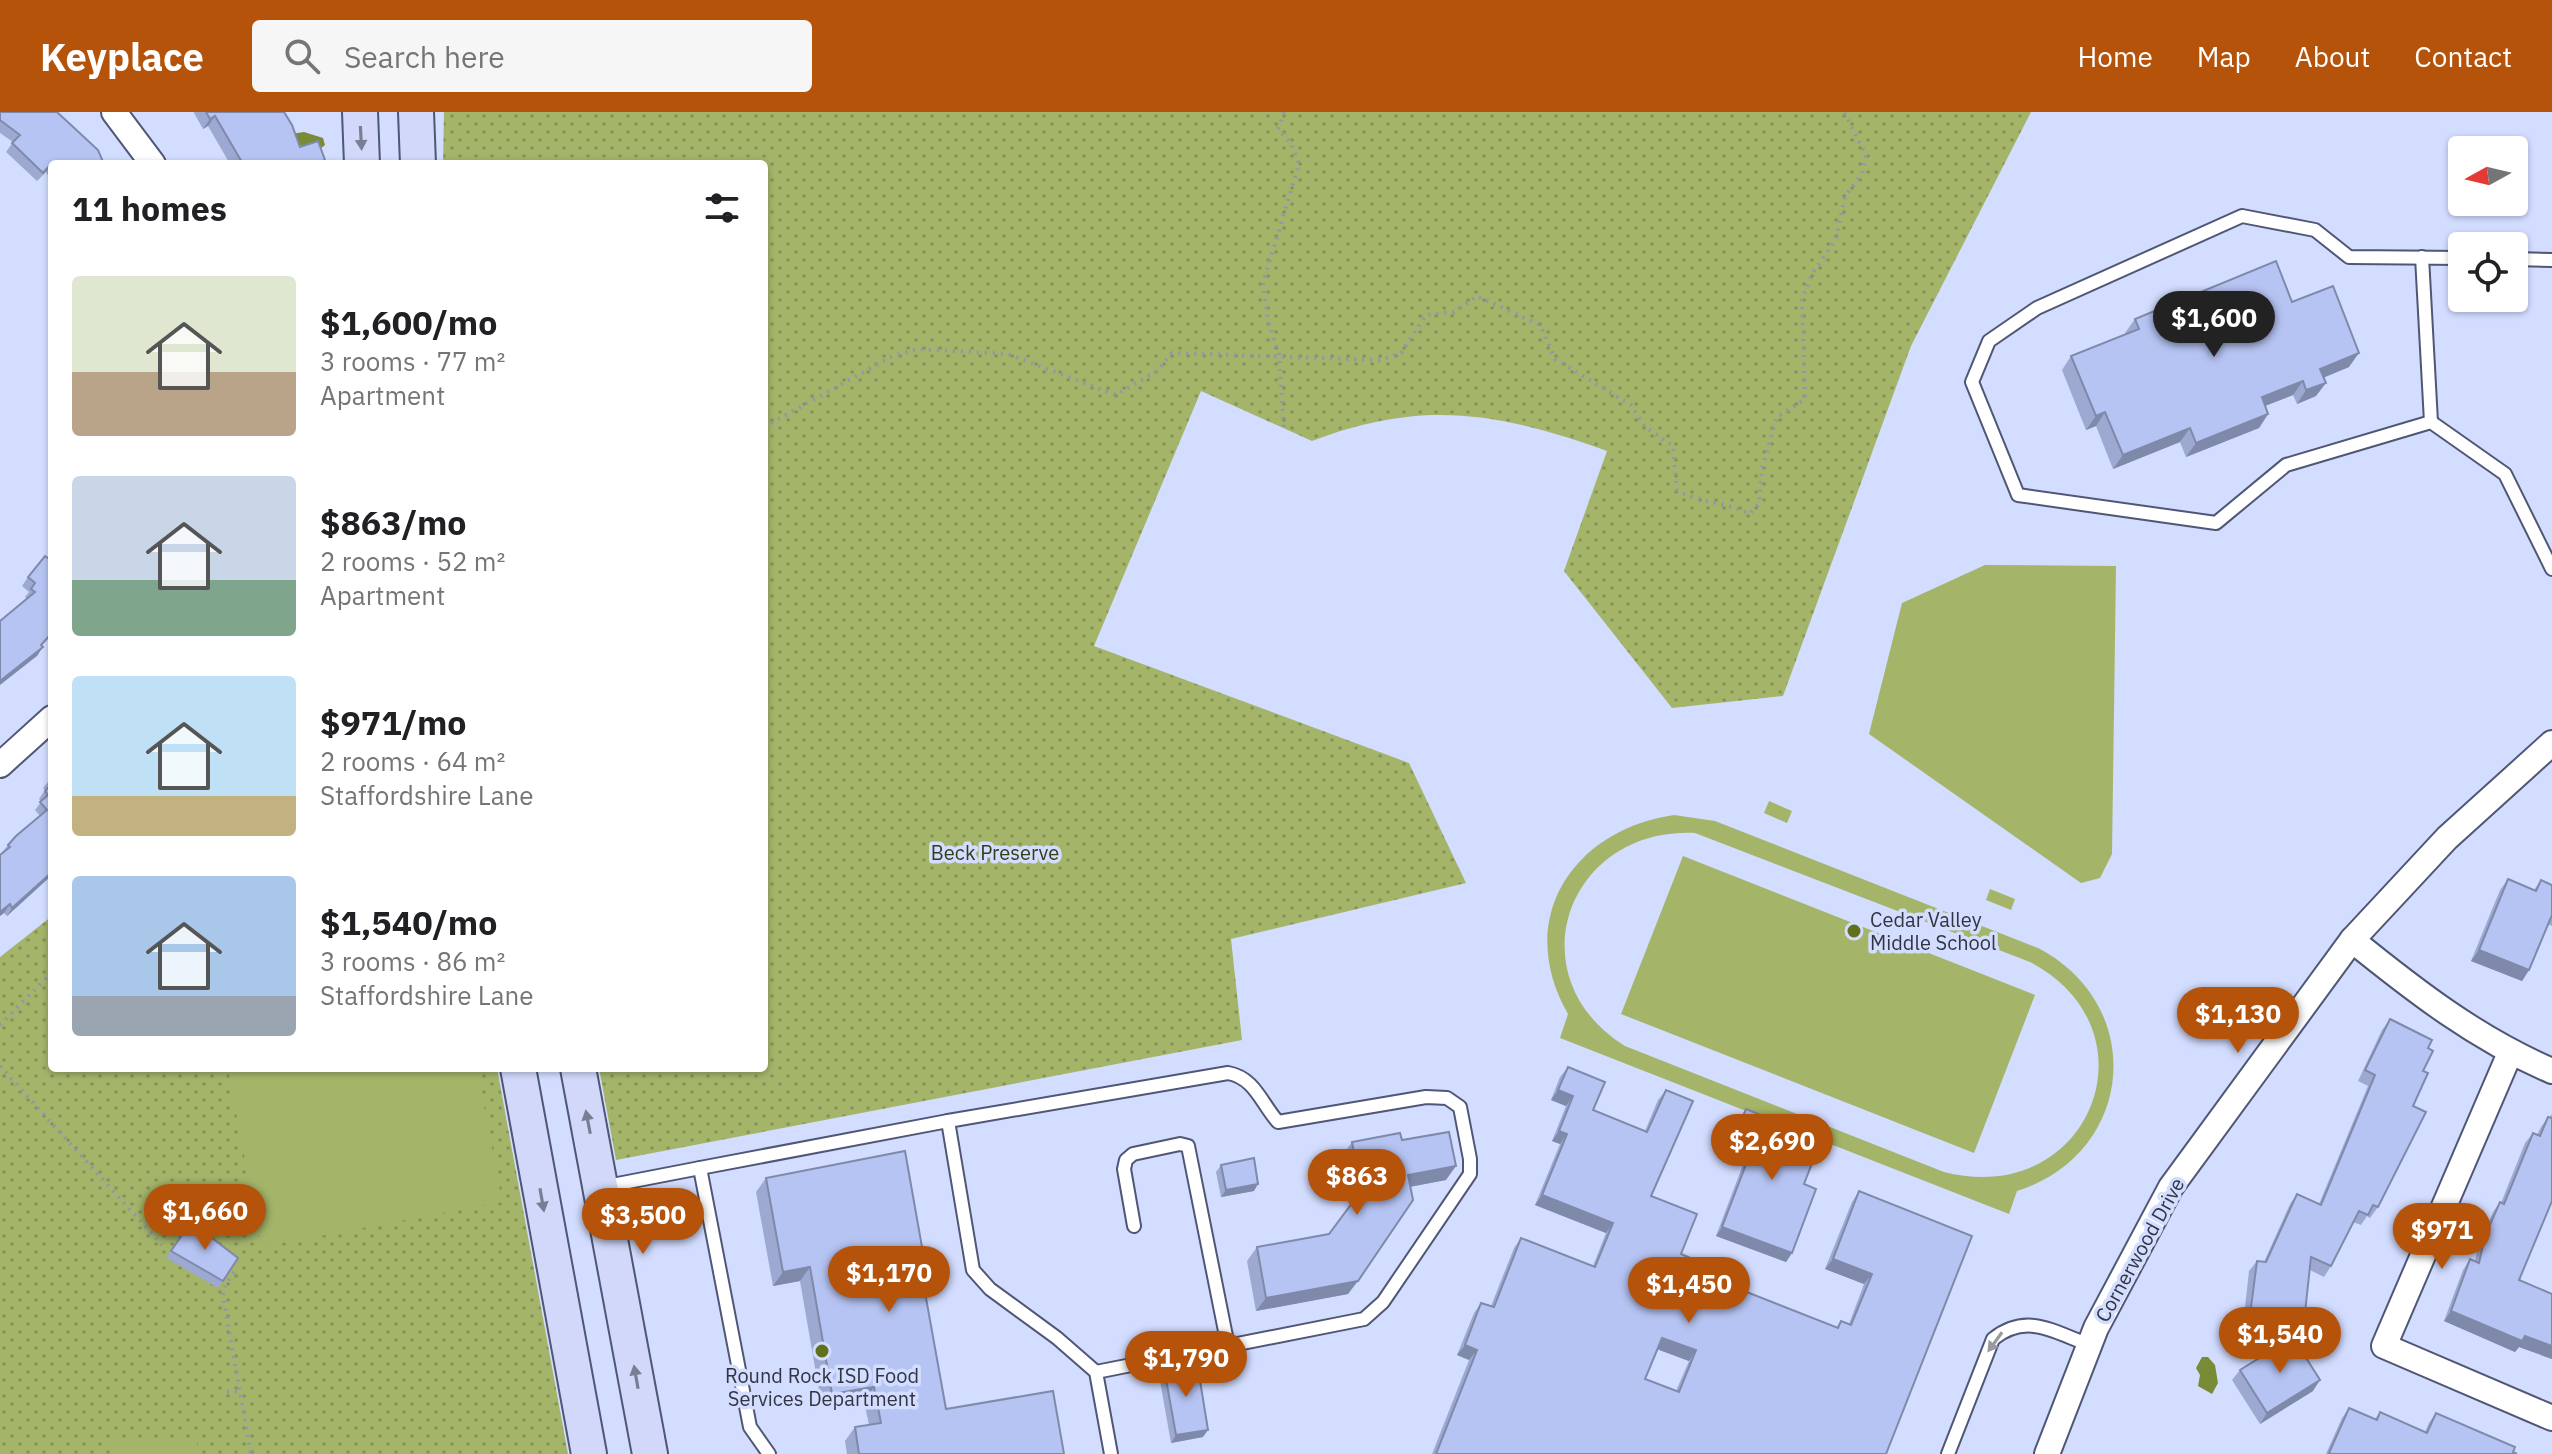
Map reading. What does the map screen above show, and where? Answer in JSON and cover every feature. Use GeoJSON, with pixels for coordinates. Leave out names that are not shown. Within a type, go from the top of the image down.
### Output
{"type":"FeatureCollection","features":[{"type":"Feature","properties":{"kind":"street"},"geometry":{"type":"LineString","coordinates":[[114,112],[150,160]]}},
{"type":"Feature","properties":{"kind":"street"},"geometry":{"type":"LineString","coordinates":[[360,112],[362,160]]}},
{"type":"Feature","properties":{"kind":"street"},"geometry":{"type":"LineString","coordinates":[[416,112],[418,160]]}},
{"type":"Feature","properties":{"kind":"street"},"geometry":{"type":"LineString","coordinates":[[0,765],[48,722]]}},
{"type":"Feature","properties":{"kind":"street","name":"Cornerwood Drive"},"geometry":{"type":"LineString","coordinates":[[2047,1454],[2090,1345],[2171,1187],[2352,940],[2447,838],[2552,743]]}},
{"type":"Feature","properties":{"kind":"street"},"geometry":{"type":"LineString","coordinates":[[2352,940],[2436,1007],[2510,1053],[2552,1071]]}},
{"type":"Feature","properties":{"kind":"street"},"geometry":{"type":"LineString","coordinates":[[2510,1053],[2384,1346],[2552,1418]]}},
{"type":"Feature","properties":{"kind":"street"},"geometry":{"type":"LineString","coordinates":[[519,1072],[589,1454]]}},
{"type":"Feature","properties":{"kind":"street"},"geometry":{"type":"LineString","coordinates":[[579,1072],[650,1454]]}},
{"type":"Feature","properties":{"kind":"lane"},"geometry":{"type":"LineString","coordinates":[[2431,422],[2286,465],[2216,523],[2018,495],[1972,382],[1989,341],[2037,308],[2242,216],[2315,230],[2349,257],[2448,258]]}},
{"type":"Feature","properties":{"kind":"lane"},"geometry":{"type":"LineString","coordinates":[[2422,257],[2431,422]]}},
{"type":"Feature","properties":{"kind":"lane"},"geometry":{"type":"LineString","coordinates":[[2528,259],[2552,260]]}},
{"type":"Feature","properties":{"kind":"lane"},"geometry":{"type":"LineString","coordinates":[[2431,422],[2505,474],[2546,537],[2552,569]]}},
{"type":"Feature","properties":{"kind":"lane"},"geometry":{"type":"LineString","coordinates":[[601,1187],[948,1121],[1228,1073],[1242,1076],[1255,1086],[1264,1107],[1278,1122],[1426,1097],[1447,1098],[1460,1107],[1470,1174],[1383,1302],[1364,1319],[1096,1372]]}},
{"type":"Feature","properties":{"kind":"lane"},"geometry":{"type":"LineString","coordinates":[[948,1121],[973,1270],[990,1289],[1057,1338],[1096,1372],[1111,1454]]}},
{"type":"Feature","properties":{"kind":"lane"},"geometry":{"type":"LineString","coordinates":[[1134,1226],[1124,1169],[1126,1160],[1133,1154],[1180,1144],[1188,1146],[1228,1346]]}},
{"type":"Feature","properties":{"kind":"lane"},"geometry":{"type":"LineString","coordinates":[[700,1168],[750,1427],[769,1454]]}},
{"type":"Feature","properties":{"kind":"lane"},"geometry":{"type":"LineString","coordinates":[[1948,1454],[1993,1339],[2008,1328],[2025,1323],[2090,1345]]}},
{"type":"Feature","properties":{"kind":"path"},"geometry":{"type":"LineString","coordinates":[[1284,112],[1278,129],[1291,143],[1299,164],[1263,283],[1268,320],[1279,355],[1284,428]]}},
{"type":"Feature","properties":{"kind":"path"},"geometry":{"type":"LineString","coordinates":[[768,425],[891,357],[918,349],[1008,354],[1116,395],[1157,371],[1172,353],[1380,360],[1401,353],[1426,315],[1454,312],[1477,296],[1540,325],[1555,359],[1631,405],[1645,427],[1673,446],[1677,490],[1697,502],[1728,503],[1749,514],[1759,504],[1762,468],[1777,417],[1805,399],[1802,299],[1812,274],[1836,239],[1845,196],[1862,174],[1866,155],[1844,112]]}},
{"type":"Feature","properties":{"kind":"path"},"geometry":{"type":"LineString","coordinates":[[0,1025],[48,976]]}},
{"type":"Feature","properties":{"kind":"path"},"geometry":{"type":"LineString","coordinates":[[0,1066],[162,1245]]}},
{"type":"Feature","properties":{"kind":"path"},"geometry":{"type":"LineString","coordinates":[[234,1272],[224,1287],[223,1296],[251,1454]]}},
{"type":"Feature","properties":{"kind":"path"},"geometry":{"type":"LineString","coordinates":[[227,1392],[240,1391]]}},
{"type":"Feature","properties":{"kind":"green space","name":"Beck Preserve"},"geometry":{"type":"Polygon","coordinates":[[[444,112],[2031,112],[1911,346],[1783,696],[1672,708],[1564,571],[1607,451],[1530,427],[1460,416],[1425,415],[1389,419],[1312,441],[1201,391],[1094,646],[1409,763],[1466,883],[1231,939],[1242,1040],[616,1160],[600,1072],[768,1072],[768,160],[443,160],[444,112]]]}},
{"type":"Feature","properties":{"kind":"green space"},"geometry":{"type":"Polygon","coordinates":[[[1985,565],[2116,566],[2112,854],[2100,878],[2081,883],[1869,734],[1902,603],[1985,565]]]}},
{"type":"Feature","properties":{"kind":"green space"},"geometry":{"type":"Polygon","coordinates":[[[1769,801],[1792,811],[1787,823],[1764,813],[1769,801]]]}},
{"type":"Feature","properties":{"kind":"green space"},"geometry":{"type":"Polygon","coordinates":[[[1674,815],[1715,821],[2038,948],[2074,973],[2098,1005],[2111,1040],[2113,1077],[2105,1113],[2086,1145],[2056,1172],[2017,1191],[2009,1214],[1560,1038],[1568,1014],[1553,979],[1547,945],[1551,914],[1562,885],[1581,860],[1607,839],[1638,824],[1674,815]],[[1695,833],[1651,838],[1614,854],[1587,880],[1570,911],[1565,947],[1571,983],[1591,1017],[1625,1046],[1944,1172],[1995,1176],[2037,1164],[2069,1140],[2090,1107],[2099,1069],[2092,1029],[2070,992],[2030,962],[1695,833]]]}},
{"type":"Feature","properties":{"kind":"green space"},"geometry":{"type":"Polygon","coordinates":[[[1683,856],[2035,995],[1974,1153],[1621,1014],[1683,856]]]}},
{"type":"Feature","properties":{"kind":"green space"},"geometry":{"type":"Polygon","coordinates":[[[1990,889],[2015,899],[2011,910],[1986,900],[1990,889]]]}},
{"type":"Feature","properties":{"kind":"green space"},"geometry":{"type":"Polygon","coordinates":[[[48,919],[48,1072],[498,1072],[568,1454],[0,1454],[0,957],[48,919]]]}},
{"type":"Feature","properties":{"kind":"green space"},"geometry":{"type":"Polygon","coordinates":[[[229,1072],[478,1072],[502,1202],[261,1247],[229,1072]]]}},
{"type":"Feature","properties":{"kind":"green space"},"geometry":{"type":"Polygon","coordinates":[[[113,1439],[197,1440],[197,1454],[113,1454],[113,1439]]]}},
{"type":"Feature","properties":{"kind":"shaded area"},"geometry":{"type":"Polygon","coordinates":[[[304,132],[323,138],[325,145],[320,149],[291,144],[291,134],[304,132]]]}},
{"type":"Feature","properties":{"kind":"shaded area"},"geometry":{"type":"Polygon","coordinates":[[[2202,1357],[2208,1357],[2215,1365],[2218,1383],[2212,1394],[2198,1386],[2200,1375],[2196,1368],[2202,1357]]]}},
{"type":"Feature","properties":{"kind":"building"},"geometry":{"type":"Polygon","coordinates":[[[0,112],[57,112],[98,150],[102,160],[48,160],[48,167],[43,173],[12,143],[20,135],[0,120],[0,112]]]}},
{"type":"Feature","properties":{"kind":"building"},"geometry":{"type":"Polygon","coordinates":[[[206,112],[284,112],[300,147],[318,141],[325,160],[241,160],[215,116],[210,119],[206,112]]]}},
{"type":"Feature","properties":{"kind":"building"},"geometry":{"type":"Polygon","coordinates":[[[2276,261],[2292,302],[2333,286],[2359,353],[2320,369],[2326,383],[2306,390],[2303,381],[2262,397],[2268,414],[2196,443],[2190,428],[2123,455],[2105,412],[2096,416],[2071,356],[2139,329],[2135,319],[2276,261]]]}},
{"type":"Feature","properties":{"kind":"building"},"geometry":{"type":"Polygon","coordinates":[[[45,556],[48,558],[48,637],[41,645],[43,647],[0,681],[0,621],[35,592],[31,589],[35,583],[28,577],[45,556]]]}},
{"type":"Feature","properties":{"kind":"building"},"geometry":{"type":"Polygon","coordinates":[[[48,795],[48,876],[12,908],[10,904],[0,912],[0,855],[10,847],[8,845],[16,836],[47,810],[40,802],[48,795]]]}},
{"type":"Feature","properties":{"kind":"building"},"geometry":{"type":"Polygon","coordinates":[[[2508,879],[2536,891],[2541,880],[2552,885],[2552,915],[2529,970],[2479,950],[2508,879]]]}},
{"type":"Feature","properties":{"kind":"building"},"geometry":{"type":"Polygon","coordinates":[[[2390,1019],[2432,1040],[2428,1048],[2433,1051],[2423,1071],[2428,1073],[2413,1106],[2426,1112],[2378,1207],[2373,1205],[2368,1215],[2359,1211],[2331,1266],[2311,1257],[2304,1322],[2250,1315],[2257,1261],[2266,1262],[2297,1194],[2321,1205],[2375,1075],[2365,1070],[2390,1019]]]}},
{"type":"Feature","properties":{"kind":"building"},"geometry":{"type":"Polygon","coordinates":[[[1568,1067],[1605,1082],[1593,1110],[1647,1132],[1666,1090],[1693,1101],[1651,1196],[1697,1214],[1681,1254],[1693,1259],[1687,1273],[1727,1288],[1729,1285],[1838,1328],[1841,1321],[1851,1325],[1872,1274],[1833,1259],[1859,1191],[1972,1236],[1886,1454],[1436,1454],[1477,1350],[1465,1345],[1481,1303],[1494,1307],[1521,1238],[1595,1267],[1613,1223],[1542,1195],[1567,1134],[1559,1131],[1573,1096],[1558,1090],[1568,1067]],[[1662,1338],[1645,1379],[1679,1392],[1696,1350],[1662,1338]]]}},
{"type":"Feature","properties":{"kind":"building"},"geometry":{"type":"Polygon","coordinates":[[[1746,1109],[1821,1140],[1804,1184],[1816,1189],[1792,1253],[1722,1227],[1750,1154],[1731,1146],[1746,1109]]]}},
{"type":"Feature","properties":{"kind":"building"},"geometry":{"type":"Polygon","coordinates":[[[2548,1117],[2552,1118],[2552,1201],[2519,1280],[2552,1294],[2552,1346],[2525,1336],[2522,1341],[2451,1311],[2470,1259],[2479,1263],[2485,1236],[2500,1202],[2504,1204],[2533,1133],[2540,1136],[2548,1117]]]}},
{"type":"Feature","properties":{"kind":"building"},"geometry":{"type":"Polygon","coordinates":[[[1449,1132],[1456,1166],[1408,1175],[1413,1200],[1358,1281],[1266,1298],[1257,1247],[1329,1234],[1361,1191],[1352,1142],[1400,1133],[1402,1140],[1449,1132]]]}},
{"type":"Feature","properties":{"kind":"building"},"geometry":{"type":"Polygon","coordinates":[[[905,1151],[922,1247],[917,1248],[946,1409],[1053,1391],[1064,1454],[859,1454],[855,1427],[881,1423],[874,1387],[832,1394],[810,1267],[783,1272],[766,1178],[905,1151]]]}},
{"type":"Feature","properties":{"kind":"building"},"geometry":{"type":"Polygon","coordinates":[[[1254,1158],[1258,1184],[1226,1190],[1221,1165],[1254,1158]]]}},
{"type":"Feature","properties":{"kind":"building"},"geometry":{"type":"Polygon","coordinates":[[[191,1222],[238,1258],[223,1281],[171,1251],[191,1222]]]}},
{"type":"Feature","properties":{"kind":"building"},"geometry":{"type":"Polygon","coordinates":[[[2293,1337],[2320,1380],[2267,1413],[2240,1370],[2293,1337]]]}},
{"type":"Feature","properties":{"kind":"building"},"geometry":{"type":"Polygon","coordinates":[[[1197,1362],[1208,1430],[1176,1435],[1164,1368],[1197,1362]]]}},
{"type":"Feature","properties":{"kind":"building"},"geometry":{"type":"Polygon","coordinates":[[[2349,1408],[2377,1420],[2380,1412],[2427,1433],[2436,1413],[2515,1447],[2513,1452],[2517,1454],[2331,1454],[2349,1408]]]}},
{"type":"Feature","properties":{"kind":"place","name":"Cedar Valley Middle School"},"geometry":{"type":"Point","coordinates":[1854,931]}},
{"type":"Feature","properties":{"kind":"place","name":"Round Rock ISD Food Services Department"},"geometry":{"type":"Point","coordinates":[822,1351]}}]}
